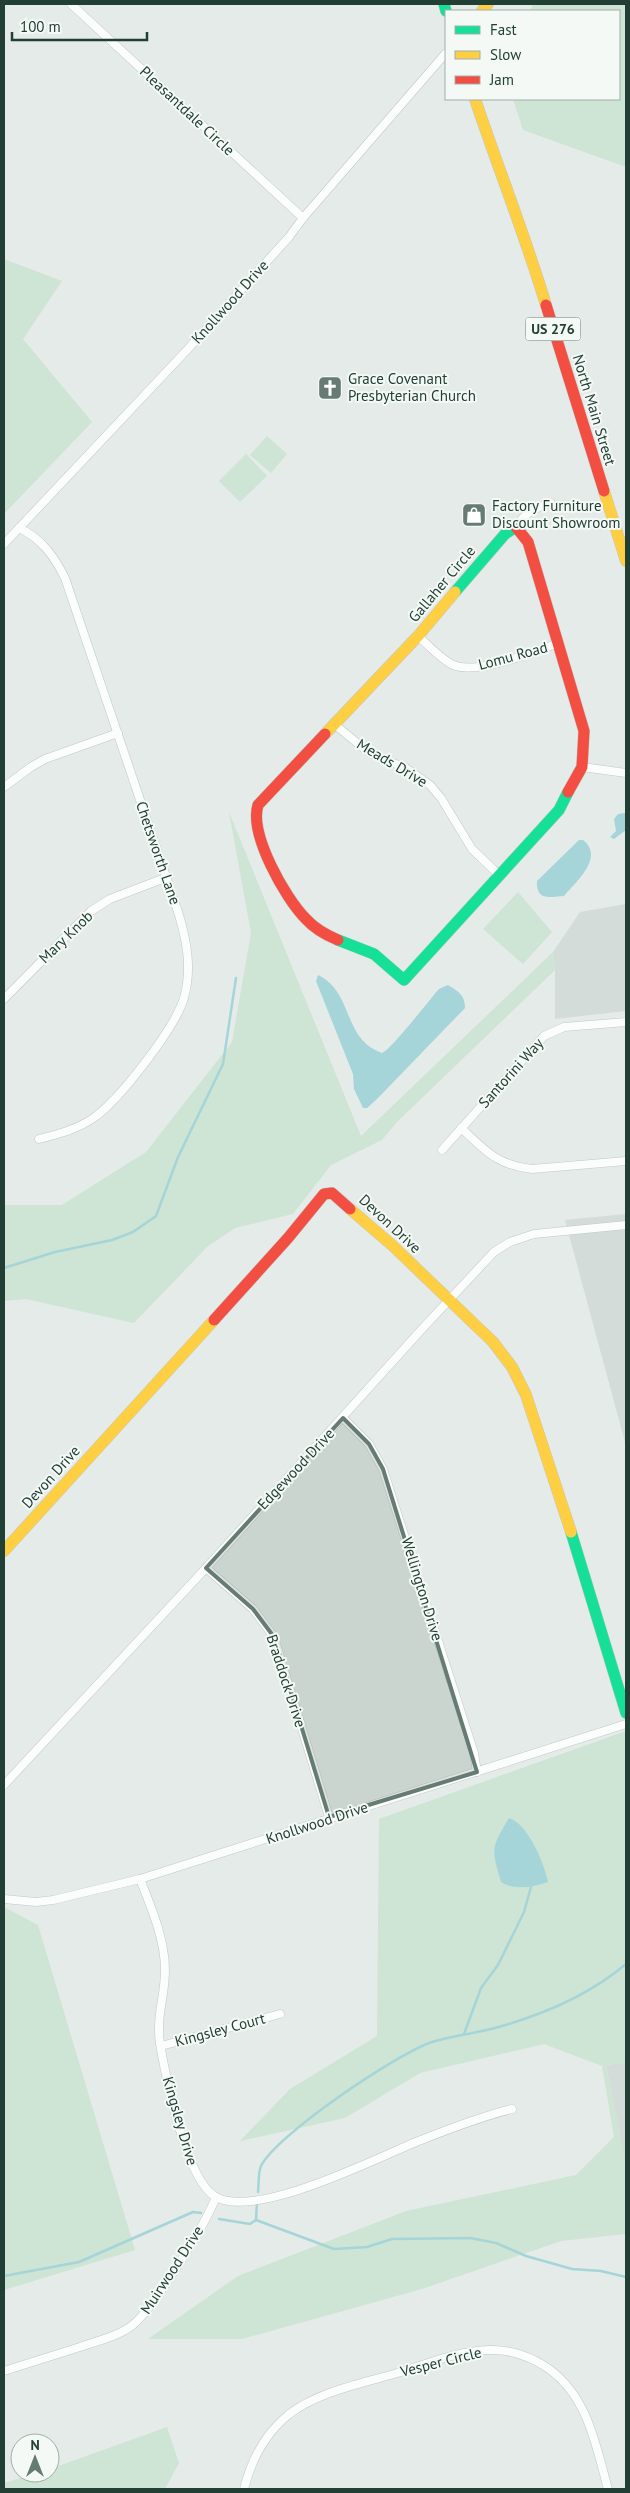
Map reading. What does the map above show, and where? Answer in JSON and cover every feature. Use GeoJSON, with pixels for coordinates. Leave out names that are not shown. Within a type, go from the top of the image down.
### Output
{"type":"FeatureCollection","features":[{"type":"Feature","properties":{"kind":"street","name":"Pleasantdale Circle"},"geometry":{"type":"LineString","coordinates":[[71,4],[303,218]]}},
{"type":"Feature","properties":{"kind":"street","name":"Knollwood Drive"},"geometry":{"type":"LineString","coordinates":[[4,544],[187,350],[289,237],[303,218],[445,53]]}},
{"type":"Feature","properties":{"kind":"street","name":"North Main Street"},"geometry":{"type":"LineString","coordinates":[[475,100],[495,160],[525,237],[626,561]]}},
{"type":"Feature","properties":{"kind":"street"},"geometry":{"type":"LineString","coordinates":[[516,527],[522,516],[532,509],[551,503]]}},
{"type":"Feature","properties":{"kind":"street","name":"Gallaher Circle"},"geometry":{"type":"LineString","coordinates":[[516,527],[528,542],[584,732],[582,767],[559,810],[404,980],[370,951],[329,936],[312,925],[285,894],[256,825],[255,815],[258,806],[418,636],[505,534],[516,527]]}},
{"type":"Feature","properties":{"kind":"street","name":"Chetsworth Lane"},"geometry":{"type":"LineString","coordinates":[[18,528],[34,535],[56,561],[65,578],[185,934],[188,949],[187,984],[178,1013],[157,1047],[99,1114],[66,1132],[39,1138]]}},
{"type":"Feature","properties":{"kind":"street","name":"Lomu Road"},"geometry":{"type":"LineString","coordinates":[[418,636],[447,661],[461,668],[482,666],[512,659],[559,643]]}},
{"type":"Feature","properties":{"kind":"street","name":"Meads Drive"},"geometry":{"type":"LineString","coordinates":[[334,724],[367,751],[385,761],[402,766],[430,785],[441,798],[472,849],[499,875]]}},
{"type":"Feature","properties":{"kind":"street"},"geometry":{"type":"LineString","coordinates":[[4,787],[45,759],[118,733]]}},
{"type":"Feature","properties":{"kind":"street"},"geometry":{"type":"LineString","coordinates":[[582,767],[626,772]]}},
{"type":"Feature","properties":{"kind":"street","name":"Mary Knob"},"geometry":{"type":"LineString","coordinates":[[4,999],[91,911],[110,899],[165,878]]}},
{"type":"Feature","properties":{"kind":"street","name":"Santorini Way"},"geometry":{"type":"LineString","coordinates":[[442,1150],[544,1036],[564,1027],[626,1022]]}},
{"type":"Feature","properties":{"kind":"street"},"geometry":{"type":"LineString","coordinates":[[461,1128],[489,1154],[504,1164],[517,1168],[532,1170],[626,1161]]}},
{"type":"Feature","properties":{"kind":"street","name":"Devon Drive"},"geometry":{"type":"LineString","coordinates":[[4,1551],[288,1238],[324,1194],[332,1193],[342,1200],[493,1342],[520,1381],[565,1512],[626,1713]]}},
{"type":"Feature","properties":{"kind":"street","name":"Edgewood Drive"},"geometry":{"type":"LineString","coordinates":[[4,1785],[206,1568],[494,1252],[510,1242],[545,1232],[626,1226]]}},
{"type":"Feature","properties":{"kind":"street","name":"Wellington Drive"},"geometry":{"type":"LineString","coordinates":[[343,1418],[369,1444],[383,1469],[474,1753],[478,1772]]}},
{"type":"Feature","properties":{"kind":"street","name":"Braddock Drive"},"geometry":{"type":"LineString","coordinates":[[206,1568],[253,1609],[274,1637],[329,1817]]}},
{"type":"Feature","properties":{"kind":"street","name":"Knollwood Drive"},"geometry":{"type":"LineString","coordinates":[[4,1899],[36,1902],[54,1900],[140,1879],[329,1817],[478,1772],[626,1724]]}},
{"type":"Feature","properties":{"kind":"street","name":"Kingsley Drive"},"geometry":{"type":"LineString","coordinates":[[140,1879],[155,1921],[164,1958],[164,1980],[158,2023],[161,2046],[191,2164],[201,2183],[216,2197]]}},
{"type":"Feature","properties":{"kind":"street","name":"Kingsley Court"},"geometry":{"type":"LineString","coordinates":[[161,2046],[280,2014]]}},
{"type":"Feature","properties":{"kind":"street"},"geometry":{"type":"LineString","coordinates":[[216,2197],[244,2202],[299,2189],[344,2174],[442,2132],[512,2109]]}},
{"type":"Feature","properties":{"kind":"street","name":"Muirwood Drive"},"geometry":{"type":"LineString","coordinates":[[4,2371],[116,2334],[135,2323],[157,2297],[212,2210],[216,2197]]}},
{"type":"Feature","properties":{"kind":"street","name":"Vesper Circle"},"geometry":{"type":"LineString","coordinates":[[244,2489],[251,2468],[264,2442],[282,2421],[302,2406],[337,2391],[448,2358],[490,2350],[513,2352],[540,2363],[560,2377],[573,2392],[586,2416],[608,2489]]}},
{"type":"Feature","properties":{"kind":"highlighted area"},"geometry":{"type":"Polygon","coordinates":[[[343,1418],[369,1444],[383,1469],[477,1772],[329,1817],[274,1637],[253,1609],[206,1568],[343,1418]]]}},
{"type":"Feature","properties":{"kind":"shaded area"},"geometry":{"type":"Polygon","coordinates":[[[626,904],[626,1011],[555,1019],[553,952],[580,912],[626,904]]]}},
{"type":"Feature","properties":{"kind":"shaded area"},"geometry":{"type":"Polygon","coordinates":[[[626,1214],[626,1446],[565,1220],[626,1214]]]}},
{"type":"Feature","properties":{"kind":"shaded area"},"geometry":{"type":"Polygon","coordinates":[[[626,2062],[626,2168],[606,2065],[626,2062]]]}},
{"type":"Feature","properties":{"kind":"green space"},"geometry":{"type":"Polygon","coordinates":[[[534,4],[626,4],[626,167],[523,130],[513,100],[620,100],[620,10],[530,10],[534,4]]]}},
{"type":"Feature","properties":{"kind":"green space"},"geometry":{"type":"Polygon","coordinates":[[[4,259],[62,281],[23,339],[92,422],[4,514],[4,259]]]}},
{"type":"Feature","properties":{"kind":"green space"},"geometry":{"type":"Polygon","coordinates":[[[267,436],[287,454],[271,473],[250,455],[267,436]]]}},
{"type":"Feature","properties":{"kind":"green space"},"geometry":{"type":"Polygon","coordinates":[[[246,454],[267,476],[240,502],[219,481],[246,454]]]}},
{"type":"Feature","properties":{"kind":"green space"},"geometry":{"type":"Polygon","coordinates":[[[229,812],[361,1136],[553,952],[555,970],[397,1122],[382,1140],[331,1165],[293,1214],[235,1228],[207,1247],[134,1323],[26,1299],[4,1301],[4,1205],[62,1205],[146,1152],[232,1042],[251,933],[229,812]]]}},
{"type":"Feature","properties":{"kind":"green space"},"geometry":{"type":"Polygon","coordinates":[[[518,892],[552,932],[523,964],[483,929],[518,892]]]}},
{"type":"Feature","properties":{"kind":"green space"},"geometry":{"type":"Polygon","coordinates":[[[626,1731],[626,2062],[606,2065],[626,2168],[626,2234],[561,2241],[422,2289],[242,2339],[148,2339],[238,2276],[406,2211],[576,2175],[614,2137],[602,2066],[544,2044],[420,2073],[345,2118],[240,2141],[290,2089],[377,2036],[379,1819],[626,1731]]]}},
{"type":"Feature","properties":{"kind":"green space"},"geometry":{"type":"Polygon","coordinates":[[[4,1907],[38,1925],[135,2250],[4,2290],[4,1907]]]}},
{"type":"Feature","properties":{"kind":"green space"},"geometry":{"type":"Polygon","coordinates":[[[167,2427],[179,2463],[165,2489],[4,2489],[4,2483],[10,2481],[10,2483],[60,2483],[60,2465],[167,2427]]]}},
{"type":"Feature","properties":{"kind":"water"},"geometry":{"type":"Polygon","coordinates":[[[625,813],[626,830],[614,839],[610,837],[616,831],[614,819],[618,814],[625,813]]]}},
{"type":"Feature","properties":{"kind":"water"},"geometry":{"type":"Polygon","coordinates":[[[579,840],[583,840],[589,847],[591,854],[590,861],[581,877],[564,896],[549,897],[541,895],[537,887],[537,881],[579,840]]]}},
{"type":"Feature","properties":{"kind":"water"},"geometry":{"type":"Polygon","coordinates":[[[318,975],[338,992],[360,1037],[369,1046],[382,1053],[401,1035],[439,989],[448,985],[455,989],[462,997],[465,1008],[377,1099],[367,1108],[363,1108],[354,1089],[353,1074],[316,981],[318,975]]]}},
{"type":"Feature","properties":{"kind":"water"},"geometry":{"type":"Polygon","coordinates":[[[509,1818],[523,1828],[529,1836],[539,1855],[548,1882],[530,1887],[518,1887],[501,1882],[494,1849],[509,1818]]]}},
{"type":"Feature","properties":{"kind":"waterway"},"geometry":{"type":"LineString","coordinates":[[4,1268],[55,1252],[112,1240],[133,1232],[156,1216],[178,1157],[223,1064],[236,978]]}},
{"type":"Feature","properties":{"kind":"waterway"},"geometry":{"type":"LineString","coordinates":[[464,2034],[481,1988],[498,1965],[524,1912],[531,1887]]}},
{"type":"Feature","properties":{"kind":"waterway"},"geometry":{"type":"LineString","coordinates":[[258,2192],[260,2169],[271,2152],[313,2116],[367,2078],[416,2049],[432,2042],[491,2029],[527,2018],[562,2004],[579,1996],[626,1964]]}},
{"type":"Feature","properties":{"kind":"waterway"},"geometry":{"type":"LineString","coordinates":[[256,2220],[257,2201]]}},
{"type":"Feature","properties":{"kind":"waterway"},"geometry":{"type":"LineString","coordinates":[[4,2276],[79,2262],[193,2212],[201,2213]]}},
{"type":"Feature","properties":{"kind":"waterway"},"geometry":{"type":"LineString","coordinates":[[219,2219],[250,2224],[256,2220]]}},
{"type":"Feature","properties":{"kind":"waterway"},"geometry":{"type":"LineString","coordinates":[[256,2220],[334,2249],[367,2247],[392,2239],[470,2238],[496,2243],[526,2256],[572,2269],[601,2271],[626,2277]]}},
{"type":"Feature","properties":{"kind":"traffic: fast"},"geometry":{"type":"LineString","coordinates":[[444,4],[446,10]]}},
{"type":"Feature","properties":{"kind":"traffic: fast"},"geometry":{"type":"LineString","coordinates":[[455,592],[505,534],[516,527]]}},
{"type":"Feature","properties":{"kind":"traffic: fast"},"geometry":{"type":"LineString","coordinates":[[338,940],[374,954],[404,980],[559,810],[568,792]]}},
{"type":"Feature","properties":{"kind":"traffic: fast"},"geometry":{"type":"LineString","coordinates":[[571,1532],[626,1713]]}},
{"type":"Feature","properties":{"kind":"traffic: slow"},"geometry":{"type":"LineString","coordinates":[[483,10],[488,4]]}},
{"type":"Feature","properties":{"kind":"traffic: slow"},"geometry":{"type":"LineString","coordinates":[[475,100],[546,305]]}},
{"type":"Feature","properties":{"kind":"traffic: slow"},"geometry":{"type":"LineString","coordinates":[[604,491],[626,561]]}},
{"type":"Feature","properties":{"kind":"traffic: slow"},"geometry":{"type":"LineString","coordinates":[[325,734],[418,636],[455,592]]}},
{"type":"Feature","properties":{"kind":"traffic: slow"},"geometry":{"type":"LineString","coordinates":[[350,1209],[393,1246],[493,1342],[512,1367],[526,1395],[571,1532]]}},
{"type":"Feature","properties":{"kind":"traffic: slow"},"geometry":{"type":"LineString","coordinates":[[4,1551],[214,1320]]}},
{"type":"Feature","properties":{"kind":"traffic: jam"},"geometry":{"type":"LineString","coordinates":[[546,305],[604,491]]}},
{"type":"Feature","properties":{"kind":"traffic: jam"},"geometry":{"type":"LineString","coordinates":[[516,527],[528,542],[584,731],[582,767],[568,792]]}},
{"type":"Feature","properties":{"kind":"traffic: jam"},"geometry":{"type":"LineString","coordinates":[[325,734],[258,805],[257,817],[264,848],[288,896],[306,919],[325,934],[338,940]]}},
{"type":"Feature","properties":{"kind":"traffic: jam"},"geometry":{"type":"LineString","coordinates":[[214,1320],[288,1238],[324,1194],[332,1193],[350,1209]]}},
{"type":"Feature","properties":{"kind":"place","name":"Grace Covenant Presbyterian Church"},"geometry":{"type":"Point","coordinates":[330,388]}},
{"type":"Feature","properties":{"kind":"place","name":"Factory Furniture Discount Showroom"},"geometry":{"type":"Point","coordinates":[474,515]}}]}
